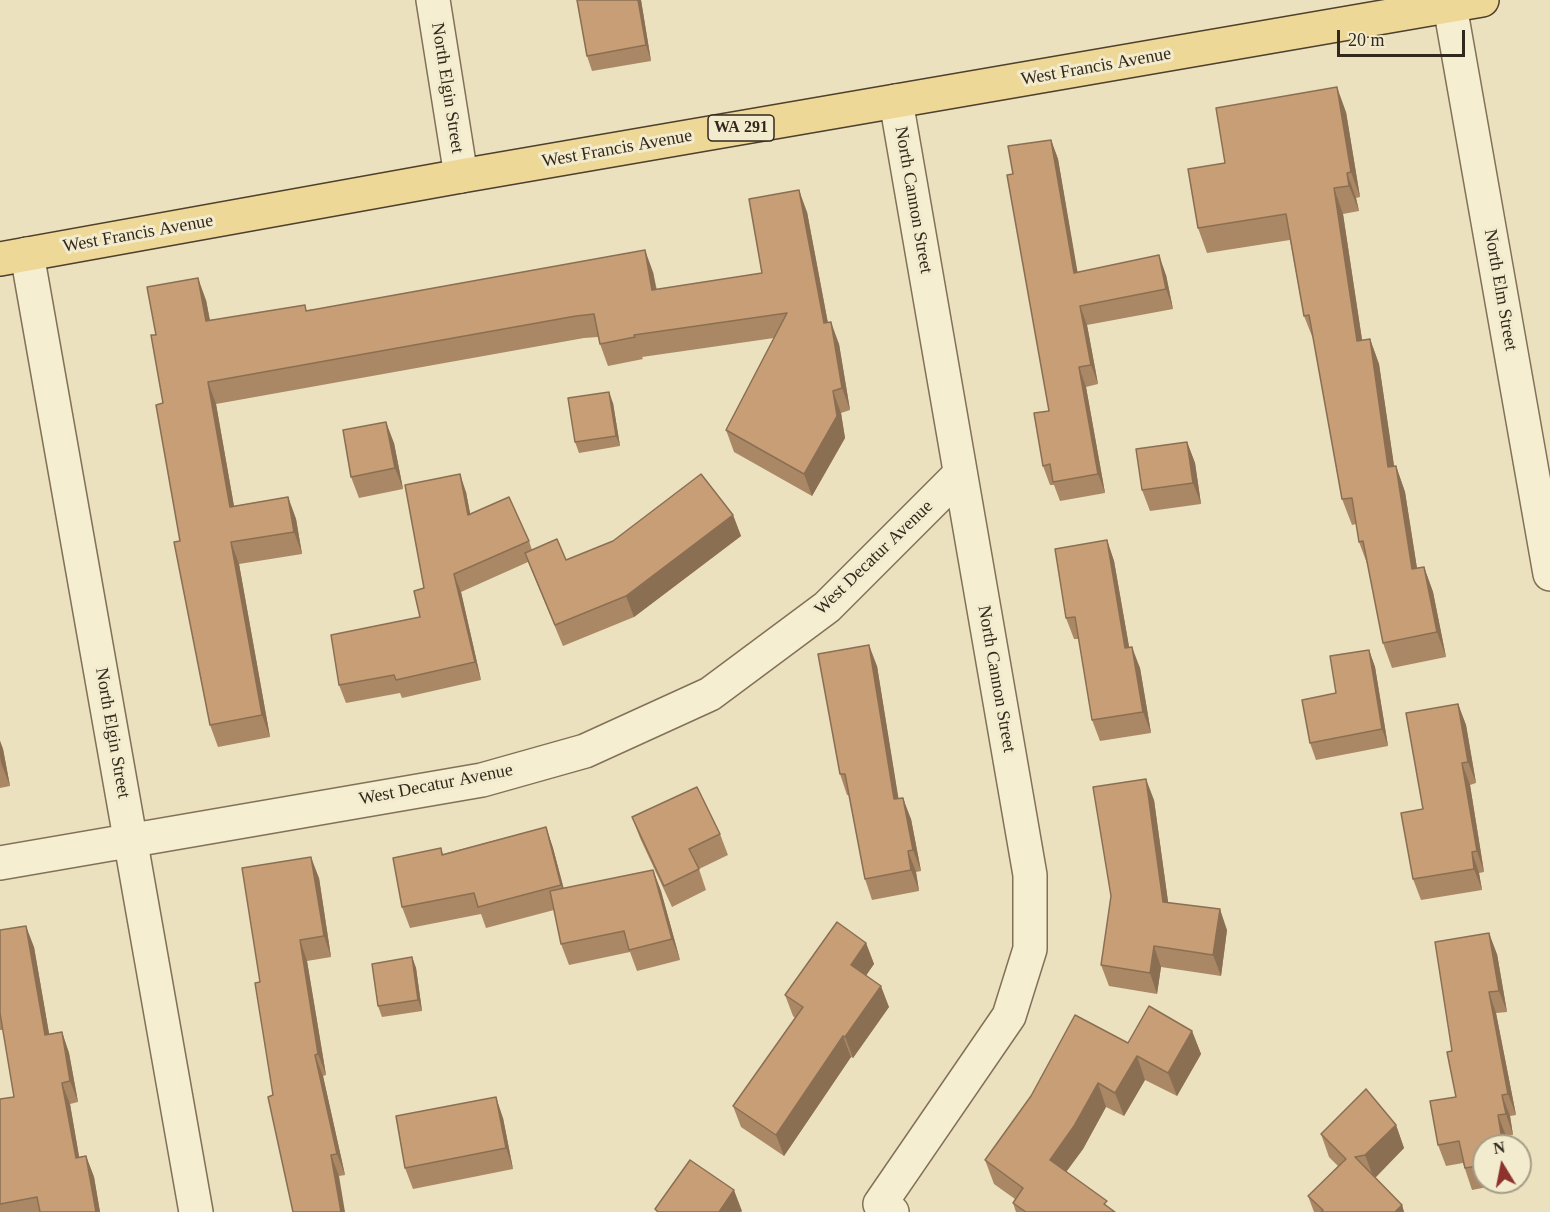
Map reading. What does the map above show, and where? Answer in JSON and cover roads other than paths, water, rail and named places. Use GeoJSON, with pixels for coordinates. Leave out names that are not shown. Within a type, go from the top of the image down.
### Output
{"type":"FeatureCollection","features":[{"type":"Feature","properties":{"kind":"main road","name":"West Francis Avenue"},"geometry":{"type":"LineString","coordinates":[[13,256],[461,176],[1482,0]]}},
{"type":"Feature","properties":{"kind":"street","name":"North Elgin Street"},"geometry":{"type":"LineString","coordinates":[[433,0],[461,176]]}},
{"type":"Feature","properties":{"kind":"street","name":"North Elm Street"},"geometry":{"type":"LineString","coordinates":[[1450,6],[1550,574]]}},
{"type":"Feature","properties":{"kind":"street","name":"North Cannon Street"},"geometry":{"type":"LineString","coordinates":[[882,1209],[1009,1016],[1030,949],[1030,875],[896,101]]}},
{"type":"Feature","properties":{"kind":"street","name":"North Elgin Street"},"geometry":{"type":"LineString","coordinates":[[13,256],[131,839],[196,1212]]}},
{"type":"Feature","properties":{"kind":"street","name":"West Decatur Avenue"},"geometry":{"type":"LineString","coordinates":[[0,863],[482,780],[585,751],[719,688],[828,607],[959,475]]}}]}
